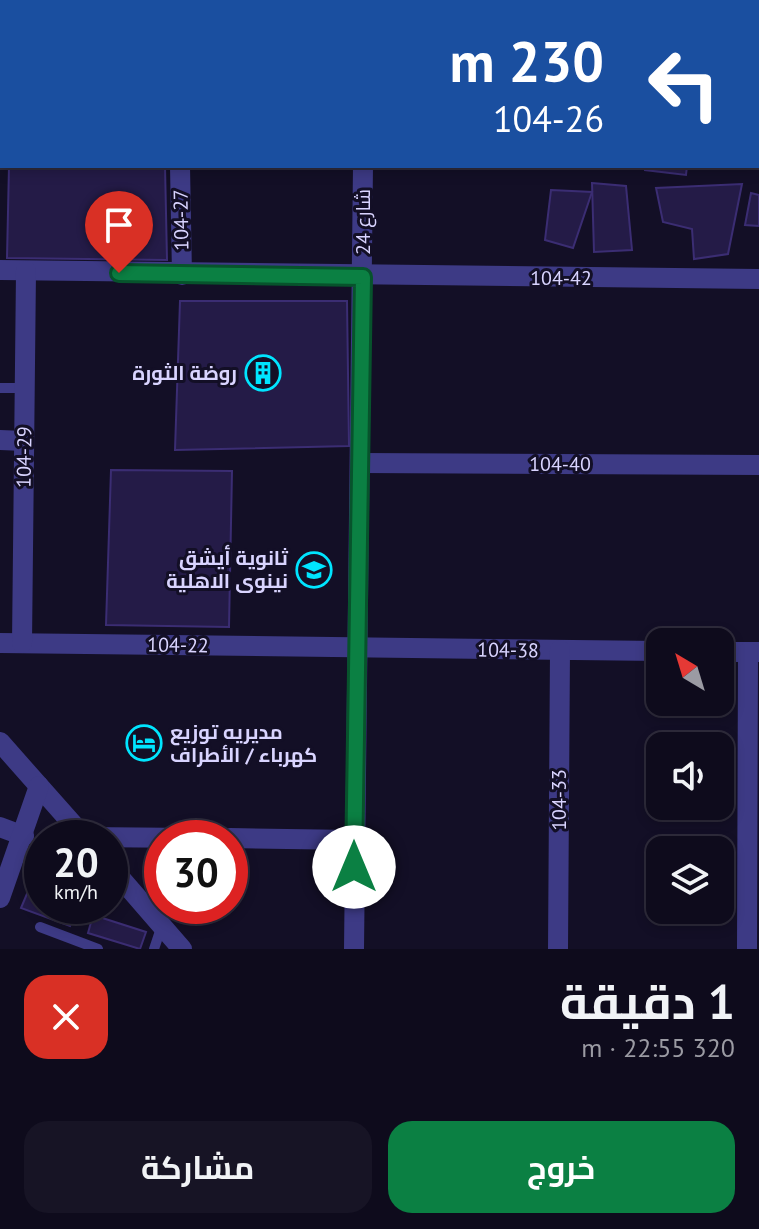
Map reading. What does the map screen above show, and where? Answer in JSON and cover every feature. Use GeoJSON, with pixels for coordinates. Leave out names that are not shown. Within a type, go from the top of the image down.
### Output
{"type":"FeatureCollection","features":[{"type":"Feature","properties":{"kind":"street","name":"104-27"},"geometry":{"type":"LineString","coordinates":[[180,168],[182,275]]}},
{"type":"Feature","properties":{"kind":"street","name":"شارع 24"},"geometry":{"type":"LineString","coordinates":[[354,949],[363,168]]}},
{"type":"Feature","properties":{"kind":"street","name":"104-42"},"geometry":{"type":"LineString","coordinates":[[0,270],[182,275],[759,279]]}},
{"type":"Feature","properties":{"kind":"street","name":"104-29"},"geometry":{"type":"LineString","coordinates":[[22,643],[26,271]]}},
{"type":"Feature","properties":{"kind":"street"},"geometry":{"type":"LineString","coordinates":[[0,440],[24,441]]}},
{"type":"Feature","properties":{"kind":"street","name":"104-40"},"geometry":{"type":"LineString","coordinates":[[360,463],[759,465]]}},
{"type":"Feature","properties":{"kind":"street","name":"104-22"},"geometry":{"type":"LineString","coordinates":[[0,643],[356,647]]}},
{"type":"Feature","properties":{"kind":"street","name":"104-38"},"geometry":{"type":"LineString","coordinates":[[356,647],[646,651]]}},
{"type":"Feature","properties":{"kind":"street","name":"104-33"},"geometry":{"type":"LineString","coordinates":[[558,949],[560,650]]}},
{"type":"Feature","properties":{"kind":"street"},"geometry":{"type":"LineString","coordinates":[[747,949],[754,652]]}},
{"type":"Feature","properties":{"kind":"street"},"geometry":{"type":"LineString","coordinates":[[0,742],[69,820]]}},
{"type":"Feature","properties":{"kind":"street"},"geometry":{"type":"LineString","coordinates":[[29,820],[39,786]]}},
{"type":"Feature","properties":{"kind":"street"},"geometry":{"type":"LineString","coordinates":[[0,827],[24,836],[0,898]]}},
{"type":"Feature","properties":{"kind":"street"},"geometry":{"type":"LineString","coordinates":[[248,838],[354,840]]}},
{"type":"Feature","properties":{"kind":"street"},"geometry":{"type":"LineString","coordinates":[[128,886],[182,949]]}},
{"type":"Feature","properties":{"kind":"lane"},"geometry":{"type":"LineString","coordinates":[[0,388],[25,388]]}},
{"type":"Feature","properties":{"kind":"lane"},"geometry":{"type":"LineString","coordinates":[[154,949],[162,925]]}},
{"type":"Feature","properties":{"kind":"lane"},"geometry":{"type":"LineString","coordinates":[[40,927],[98,949]]}},
{"type":"Feature","properties":{"kind":"building"},"geometry":{"type":"Polygon","coordinates":[[[9,168],[165,168],[167,260],[7,258],[9,168]]]}},
{"type":"Feature","properties":{"kind":"building"},"geometry":{"type":"Polygon","coordinates":[[[645,168],[687,168],[686,175],[645,168]]]}},
{"type":"Feature","properties":{"kind":"building"},"geometry":{"type":"Polygon","coordinates":[[[592,183],[626,186],[632,250],[594,252],[592,183]]]}},
{"type":"Feature","properties":{"kind":"building"},"geometry":{"type":"Polygon","coordinates":[[[742,184],[728,254],[694,259],[692,229],[663,222],[656,188],[742,184]]]}},
{"type":"Feature","properties":{"kind":"building"},"geometry":{"type":"Polygon","coordinates":[[[551,190],[592,192],[573,248],[545,240],[551,190]]]}},
{"type":"Feature","properties":{"kind":"building"},"geometry":{"type":"Polygon","coordinates":[[[751,193],[759,195],[759,226],[745,225],[751,193]]]}},
{"type":"Feature","properties":{"kind":"building","name":"روضة الثورة"},"geometry":{"type":"Polygon","coordinates":[[[180,301],[347,301],[349,446],[175,450],[180,301]]]}},
{"type":"Feature","properties":{"kind":"building"},"geometry":{"type":"Polygon","coordinates":[[[111,470],[232,471],[229,627],[106,625],[111,470]]]}},
{"type":"Feature","properties":{"kind":"building"},"geometry":{"type":"Polygon","coordinates":[[[90,924],[121,924],[146,932],[140,949],[88,933],[90,924]]]}},
{"type":"Feature","properties":{"kind":"place","name":"روضة الثورة"},"geometry":{"type":"Point","coordinates":[263,373]}},
{"type":"Feature","properties":{"kind":"place","name":"ثانوية أيشق نينوى الاهلية"},"geometry":{"type":"Point","coordinates":[314,570]}},
{"type":"Feature","properties":{"kind":"place","name":"مديريه توزيع كهرباء / الأطراف"},"geometry":{"type":"Point","coordinates":[144,743]}},
{"type":"Feature","properties":{"kind":"route"},"geometry":{"type":"LineString","coordinates":[[119,273],[363,277],[354,867]]}}]}
